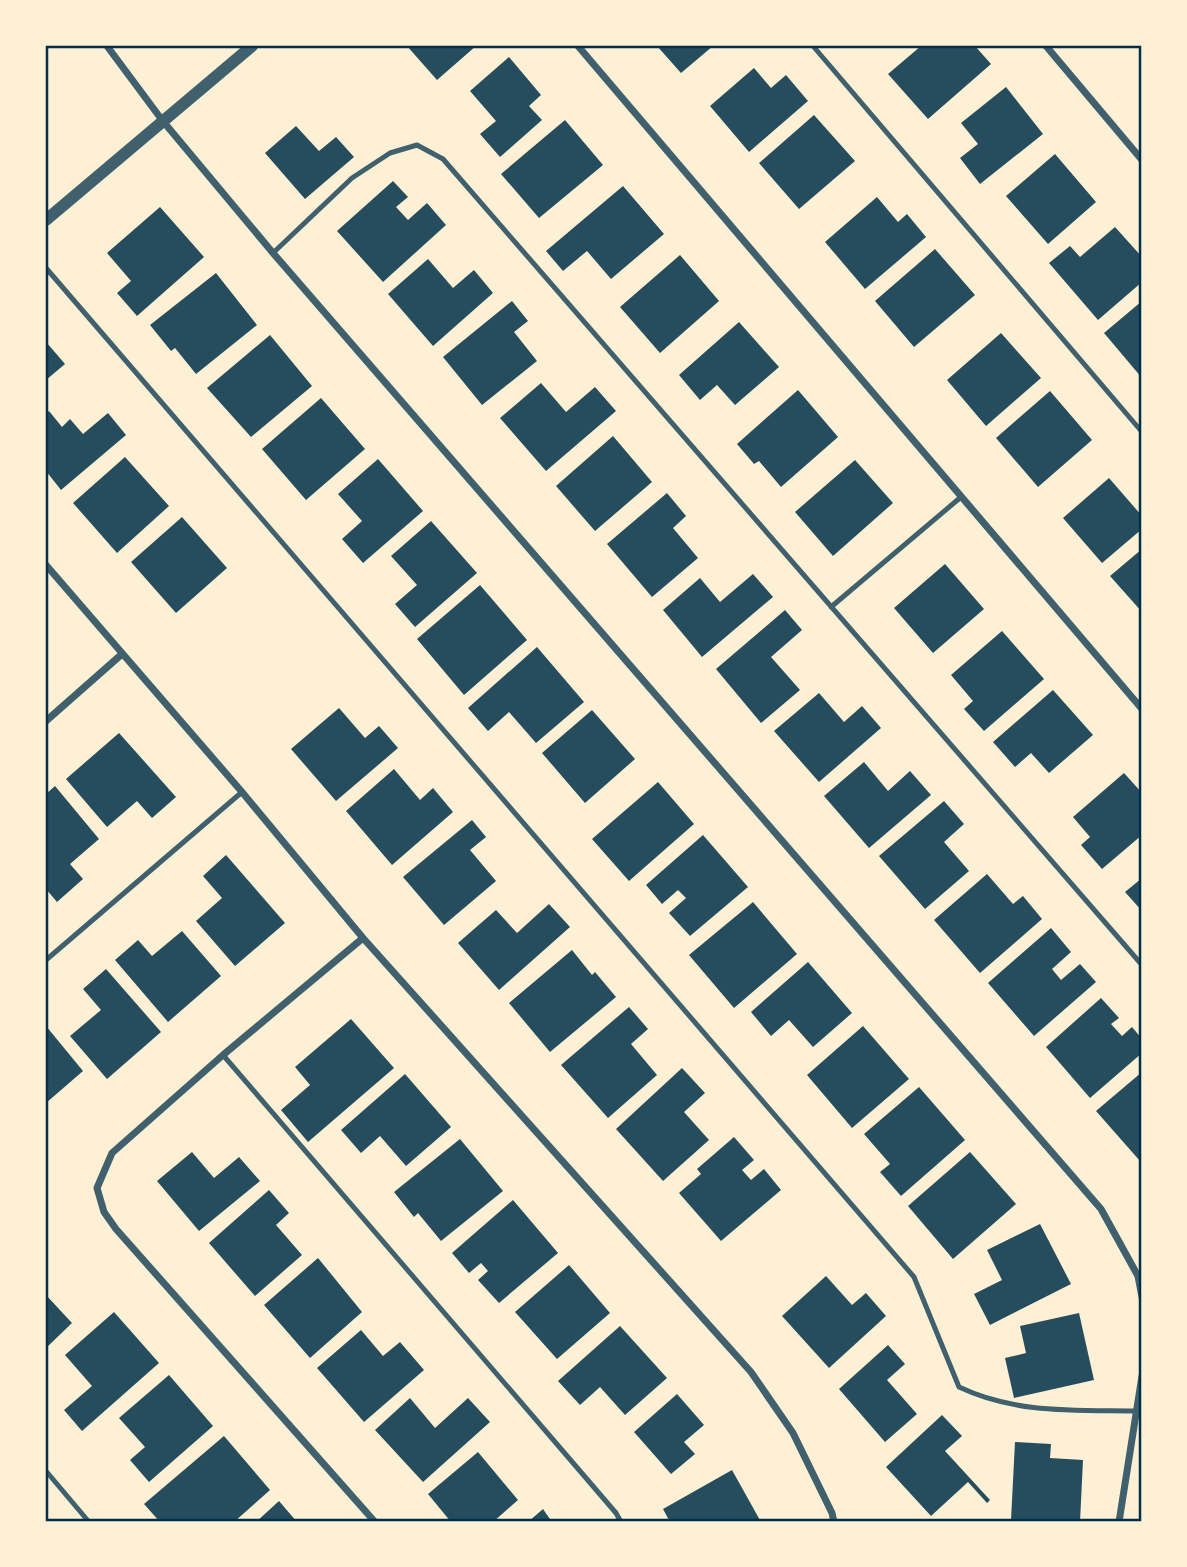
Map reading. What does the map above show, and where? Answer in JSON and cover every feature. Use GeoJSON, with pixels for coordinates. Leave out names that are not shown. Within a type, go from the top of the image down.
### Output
{"type":"FeatureCollection","features":[{"type":"Feature","properties":{"kind":"street"},"geometry":{"type":"LineString","coordinates":[[107,46],[162,120],[273,253],[1101,1209],[1138,1276],[1142,1297]]}},
{"type":"Feature","properties":{"kind":"street"},"geometry":{"type":"LineString","coordinates":[[46,220],[252,46]]}},
{"type":"Feature","properties":{"kind":"street"},"geometry":{"type":"LineString","coordinates":[[578,46],[1142,709]]}},
{"type":"Feature","properties":{"kind":"street"},"geometry":{"type":"LineString","coordinates":[[1045,46],[1142,160]]}},
{"type":"Feature","properties":{"kind":"street"},"geometry":{"type":"LineString","coordinates":[[46,565],[242,792],[363,938],[751,1371],[793,1433],[834,1521]]}},
{"type":"Feature","properties":{"kind":"street"},"geometry":{"type":"LineString","coordinates":[[46,721],[122,654]]}},
{"type":"Feature","properties":{"kind":"street"},"geometry":{"type":"LineString","coordinates":[[363,938],[223,1055],[112,1153],[97,1188],[104,1213],[116,1229],[375,1521]]}},
{"type":"Feature","properties":{"kind":"street"},"geometry":{"type":"LineString","coordinates":[[1119,1521],[1142,1376]]}},
{"type":"Feature","properties":{"kind":"lane"},"geometry":{"type":"LineString","coordinates":[[813,46],[1142,432]]}},
{"type":"Feature","properties":{"kind":"lane"},"geometry":{"type":"LineString","coordinates":[[273,253],[352,178],[390,153],[417,145],[443,159],[1142,965]]}},
{"type":"Feature","properties":{"kind":"lane"},"geometry":{"type":"LineString","coordinates":[[46,268],[914,1278],[959,1387],[981,1397],[1027,1408],[1136,1411]]}},
{"type":"Feature","properties":{"kind":"lane"},"geometry":{"type":"LineString","coordinates":[[831,607],[961,497]]}},
{"type":"Feature","properties":{"kind":"lane"},"geometry":{"type":"LineString","coordinates":[[46,960],[242,792]]}},
{"type":"Feature","properties":{"kind":"lane"},"geometry":{"type":"LineString","coordinates":[[223,1055],[621,1521]]}},
{"type":"Feature","properties":{"kind":"lane"},"geometry":{"type":"LineString","coordinates":[[46,1471],[89,1521]]}},
{"type":"Feature","properties":{"kind":"building"},"geometry":{"type":"Polygon","coordinates":[[[407,46],[476,46],[437,80],[407,46]]]}},
{"type":"Feature","properties":{"kind":"building"},"geometry":{"type":"Polygon","coordinates":[[[657,46],[713,46],[681,73],[657,46]]]}},
{"type":"Feature","properties":{"kind":"building"},"geometry":{"type":"Polygon","coordinates":[[[921,46],[975,46],[991,64],[928,119],[888,74],[921,46]]]}},
{"type":"Feature","properties":{"kind":"building"},"geometry":{"type":"Polygon","coordinates":[[[509,57],[541,95],[529,106],[542,120],[500,157],[480,134],[496,121],[470,91],[509,57]]]}},
{"type":"Feature","properties":{"kind":"building"},"geometry":{"type":"Polygon","coordinates":[[[754,68],[771,88],[786,75],[808,101],[749,152],[710,106],[754,68]]]}},
{"type":"Feature","properties":{"kind":"building"},"geometry":{"type":"Polygon","coordinates":[[[1006,87],[1043,134],[980,184],[960,158],[978,144],[961,123],[1006,87]]]}},
{"type":"Feature","properties":{"kind":"building"},"geometry":{"type":"Polygon","coordinates":[[[814,115],[855,161],[799,209],[759,163],[814,115]]]}},
{"type":"Feature","properties":{"kind":"building"},"geometry":{"type":"Polygon","coordinates":[[[565,120],[603,165],[539,218],[501,174],[565,120]]]}},
{"type":"Feature","properties":{"kind":"building"},"geometry":{"type":"Polygon","coordinates":[[[296,126],[319,151],[336,137],[354,157],[305,199],[265,153],[296,126]]]}},
{"type":"Feature","properties":{"kind":"building"},"geometry":{"type":"Polygon","coordinates":[[[1055,154],[1096,202],[1048,244],[1006,196],[1055,154]]]}},
{"type":"Feature","properties":{"kind":"building"},"geometry":{"type":"Polygon","coordinates":[[[393,181],[408,197],[396,207],[408,220],[427,203],[446,225],[383,282],[337,231],[393,181]]]}},
{"type":"Feature","properties":{"kind":"building"},"geometry":{"type":"Polygon","coordinates":[[[623,186],[664,234],[611,279],[587,251],[563,271],[546,251],[623,186]]]}},
{"type":"Feature","properties":{"kind":"building"},"geometry":{"type":"Polygon","coordinates":[[[877,197],[898,222],[907,214],[926,237],[865,289],[825,242],[877,197]]]}},
{"type":"Feature","properties":{"kind":"building"},"geometry":{"type":"Polygon","coordinates":[[[160,207],[204,257],[137,316],[117,293],[131,281],[107,253],[160,207]]]}},
{"type":"Feature","properties":{"kind":"building"},"geometry":{"type":"Polygon","coordinates":[[[1115,227],[1142,257],[1142,282],[1098,320],[1049,263],[1070,246],[1080,257],[1115,227]]]}},
{"type":"Feature","properties":{"kind":"building"},"geometry":{"type":"Polygon","coordinates":[[[935,249],[975,295],[914,347],[875,301],[935,249]]]}},
{"type":"Feature","properties":{"kind":"building"},"geometry":{"type":"Polygon","coordinates":[[[680,255],[719,301],[660,353],[620,307],[680,255]]]}},
{"type":"Feature","properties":{"kind":"building"},"geometry":{"type":"Polygon","coordinates":[[[428,259],[453,288],[474,270],[493,293],[433,346],[388,294],[428,259]]]}},
{"type":"Feature","properties":{"kind":"building"},"geometry":{"type":"Polygon","coordinates":[[[216,273],[257,325],[196,374],[175,348],[171,351],[150,325],[216,273]]]}},
{"type":"Feature","properties":{"kind":"building"},"geometry":{"type":"Polygon","coordinates":[[[512,301],[528,321],[514,332],[537,361],[482,405],[443,357],[512,301]]]}},
{"type":"Feature","properties":{"kind":"building"},"geometry":{"type":"Polygon","coordinates":[[[1142,301],[1142,378],[1104,333],[1142,301]]]}},
{"type":"Feature","properties":{"kind":"building"},"geometry":{"type":"Polygon","coordinates":[[[739,322],[779,367],[735,405],[717,385],[700,400],[679,375],[739,322]]]}},
{"type":"Feature","properties":{"kind":"building"},"geometry":{"type":"Polygon","coordinates":[[[1001,333],[1041,378],[986,426],[947,380],[1001,333]]]}},
{"type":"Feature","properties":{"kind":"building"},"geometry":{"type":"Polygon","coordinates":[[[270,335],[312,386],[251,437],[207,388],[270,335]]]}},
{"type":"Feature","properties":{"kind":"building"},"geometry":{"type":"Polygon","coordinates":[[[46,344],[65,364],[46,380],[46,344]]]}},
{"type":"Feature","properties":{"kind":"building"},"geometry":{"type":"Polygon","coordinates":[[[541,383],[566,412],[595,387],[616,411],[546,471],[500,418],[541,383]]]}},
{"type":"Feature","properties":{"kind":"building"},"geometry":{"type":"Polygon","coordinates":[[[798,390],[838,437],[781,487],[759,461],[754,464],[737,444],[798,390]]]}},
{"type":"Feature","properties":{"kind":"building"},"geometry":{"type":"Polygon","coordinates":[[[1050,391],[1092,440],[1038,487],[996,438],[1050,391]]]}},
{"type":"Feature","properties":{"kind":"building"},"geometry":{"type":"Polygon","coordinates":[[[321,398],[365,449],[306,500],[262,449],[321,398]]]}},
{"type":"Feature","properties":{"kind":"building"},"geometry":{"type":"Polygon","coordinates":[[[49,411],[62,427],[70,419],[83,434],[108,413],[126,435],[61,490],[46,471],[46,414],[49,411]]]}},
{"type":"Feature","properties":{"kind":"building"},"geometry":{"type":"Polygon","coordinates":[[[613,436],[652,482],[595,531],[556,486],[613,436]]]}},
{"type":"Feature","properties":{"kind":"building"},"geometry":{"type":"Polygon","coordinates":[[[125,457],[169,506],[117,553],[73,503],[125,457]]]}},
{"type":"Feature","properties":{"kind":"building"},"geometry":{"type":"Polygon","coordinates":[[[378,459],[423,511],[363,563],[342,539],[362,521],[338,494],[378,459]]]}},
{"type":"Feature","properties":{"kind":"building"},"geometry":{"type":"Polygon","coordinates":[[[855,460],[893,503],[833,556],[795,512],[855,460]]]}},
{"type":"Feature","properties":{"kind":"building"},"geometry":{"type":"Polygon","coordinates":[[[1109,478],[1142,516],[1142,529],[1102,563],[1063,518],[1109,478]]]}},
{"type":"Feature","properties":{"kind":"building"},"geometry":{"type":"Polygon","coordinates":[[[667,493],[686,516],[673,528],[698,558],[652,597],[607,544],[667,493]]]}},
{"type":"Feature","properties":{"kind":"building"},"geometry":{"type":"Polygon","coordinates":[[[182,517],[227,568],[176,613],[131,562],[182,517]]]}},
{"type":"Feature","properties":{"kind":"building"},"geometry":{"type":"Polygon","coordinates":[[[431,521],[477,573],[415,627],[395,604],[417,585],[391,556],[431,521]]]}},
{"type":"Feature","properties":{"kind":"building"},"geometry":{"type":"Polygon","coordinates":[[[1142,549],[1142,612],[1110,576],[1142,549]]]}},
{"type":"Feature","properties":{"kind":"building"},"geometry":{"type":"Polygon","coordinates":[[[945,564],[984,609],[933,653],[894,608],[945,564]]]}},
{"type":"Feature","properties":{"kind":"building"},"geometry":{"type":"Polygon","coordinates":[[[753,574],[773,597],[702,657],[663,610],[700,578],[720,602],[753,574]]]}},
{"type":"Feature","properties":{"kind":"building"},"geometry":{"type":"Polygon","coordinates":[[[480,585],[527,640],[464,695],[417,639],[480,585]]]}},
{"type":"Feature","properties":{"kind":"building"},"geometry":{"type":"Polygon","coordinates":[[[785,610],[802,630],[771,657],[800,690],[761,723],[716,669],[785,610]]]}},
{"type":"Feature","properties":{"kind":"building"},"geometry":{"type":"Polygon","coordinates":[[[1002,631],[1044,679],[984,731],[964,709],[973,701],[951,675],[1002,631]]]}},
{"type":"Feature","properties":{"kind":"building"},"geometry":{"type":"Polygon","coordinates":[[[537,647],[584,702],[536,743],[509,712],[488,731],[468,708],[537,647]]]}},
{"type":"Feature","properties":{"kind":"building"},"geometry":{"type":"Polygon","coordinates":[[[1053,690],[1093,735],[1049,773],[1031,753],[1015,767],[993,742],[1053,690]]]}},
{"type":"Feature","properties":{"kind":"building"},"geometry":{"type":"Polygon","coordinates":[[[819,693],[844,722],[862,706],[881,728],[819,782],[774,731],[819,693]]]}},
{"type":"Feature","properties":{"kind":"building"},"geometry":{"type":"Polygon","coordinates":[[[339,708],[365,738],[379,726],[398,748],[336,801],[291,749],[339,708]]]}},
{"type":"Feature","properties":{"kind":"building"},"geometry":{"type":"Polygon","coordinates":[[[592,710],[635,759],[585,803],[542,753],[592,710]]]}},
{"type":"Feature","properties":{"kind":"building"},"geometry":{"type":"Polygon","coordinates":[[[119,733],[176,797],[152,818],[137,801],[107,827],[66,779],[119,733]]]}},
{"type":"Feature","properties":{"kind":"building"},"geometry":{"type":"Polygon","coordinates":[[[864,762],[888,791],[910,771],[931,795],[869,848],[824,796],[864,762]]]}},
{"type":"Feature","properties":{"kind":"building"},"geometry":{"type":"Polygon","coordinates":[[[394,769],[420,800],[433,788],[453,812],[392,865],[346,811],[394,769]]]}},
{"type":"Feature","properties":{"kind":"building"},"geometry":{"type":"Polygon","coordinates":[[[1124,773],[1142,793],[1142,835],[1102,869],[1081,845],[1090,837],[1073,817],[1124,773]]]}},
{"type":"Feature","properties":{"kind":"building"},"geometry":{"type":"Polygon","coordinates":[[[658,782],[694,824],[629,881],[592,839],[658,782]]]}},
{"type":"Feature","properties":{"kind":"building"},"geometry":{"type":"Polygon","coordinates":[[[55,786],[99,839],[70,864],[83,879],[57,902],[46,889],[46,794],[55,786]]]}},
{"type":"Feature","properties":{"kind":"building"},"geometry":{"type":"Polygon","coordinates":[[[944,801],[964,824],[944,842],[969,871],[925,909],[879,856],[944,801]]]}},
{"type":"Feature","properties":{"kind":"building"},"geometry":{"type":"Polygon","coordinates":[[[472,820],[486,837],[470,850],[496,881],[444,925],[403,877],[472,820]]]}},
{"type":"Feature","properties":{"kind":"building"},"geometry":{"type":"Polygon","coordinates":[[[703,835],[748,887],[690,936],[669,913],[686,898],[678,890],[662,904],[646,885],[703,835]]]}},
{"type":"Feature","properties":{"kind":"building"},"geometry":{"type":"Polygon","coordinates":[[[226,855],[285,923],[235,966],[196,921],[222,898],[203,876],[226,855]]]}},
{"type":"Feature","properties":{"kind":"building"},"geometry":{"type":"Polygon","coordinates":[[[987,874],[1013,904],[1023,896],[1042,919],[980,973],[934,920],[987,874]]]}},
{"type":"Feature","properties":{"kind":"building"},"geometry":{"type":"Polygon","coordinates":[[[1142,878],[1142,911],[1125,892],[1142,878]]]}},
{"type":"Feature","properties":{"kind":"building"},"geometry":{"type":"Polygon","coordinates":[[[753,902],[797,954],[734,1008],[689,955],[753,902]]]}},
{"type":"Feature","properties":{"kind":"building"},"geometry":{"type":"Polygon","coordinates":[[[549,904],[570,927],[499,990],[458,943],[496,910],[517,933],[549,904]]]}},
{"type":"Feature","properties":{"kind":"building"},"geometry":{"type":"Polygon","coordinates":[[[1051,928],[1071,952],[1052,969],[1061,980],[1080,964],[1096,982],[1034,1036],[988,983],[1051,928]]]}},
{"type":"Feature","properties":{"kind":"building"},"geometry":{"type":"Polygon","coordinates":[[[182,931],[221,976],[168,1022],[115,960],[138,940],[152,956],[182,931]]]}},
{"type":"Feature","properties":{"kind":"building"},"geometry":{"type":"Polygon","coordinates":[[[572,950],[592,975],[595,972],[616,997],[550,1052],[509,1003],[572,950]]]}},
{"type":"Feature","properties":{"kind":"building"},"geometry":{"type":"Polygon","coordinates":[[[808,962],[852,1013],[813,1047],[789,1020],[771,1036],[751,1012],[808,962]]]}},
{"type":"Feature","properties":{"kind":"building"},"geometry":{"type":"Polygon","coordinates":[[[106,969],[161,1032],[107,1079],[70,1036],[101,1010],[83,989],[106,969]]]}},
{"type":"Feature","properties":{"kind":"building"},"geometry":{"type":"Polygon","coordinates":[[[1101,998],[1119,1018],[1111,1024],[1122,1036],[1132,1027],[1142,1039],[1142,1053],[1090,1098],[1046,1047],[1101,998]]]}},
{"type":"Feature","properties":{"kind":"building"},"geometry":{"type":"Polygon","coordinates":[[[629,1007],[648,1029],[631,1044],[657,1075],[608,1118],[561,1065],[629,1007]]]}},
{"type":"Feature","properties":{"kind":"building"},"geometry":{"type":"Polygon","coordinates":[[[351,1019],[394,1068],[308,1142],[281,1110],[310,1085],[295,1067],[351,1019]]]}},
{"type":"Feature","properties":{"kind":"building"},"geometry":{"type":"Polygon","coordinates":[[[46,1026],[83,1071],[46,1103],[46,1026]]]}},
{"type":"Feature","properties":{"kind":"building"},"geometry":{"type":"Polygon","coordinates":[[[863,1026],[909,1079],[852,1128],[807,1075],[863,1026]]]}},
{"type":"Feature","properties":{"kind":"building"},"geometry":{"type":"Polygon","coordinates":[[[682,1068],[705,1093],[684,1112],[709,1140],[663,1181],[616,1129],[682,1068]]]}},
{"type":"Feature","properties":{"kind":"building"},"geometry":{"type":"Polygon","coordinates":[[[1142,1072],[1142,1160],[1140,1161],[1096,1111],[1142,1072]]]}},
{"type":"Feature","properties":{"kind":"building"},"geometry":{"type":"Polygon","coordinates":[[[405,1074],[451,1127],[406,1166],[380,1136],[361,1153],[341,1130],[405,1074]]]}},
{"type":"Feature","properties":{"kind":"building"},"geometry":{"type":"Polygon","coordinates":[[[919,1087],[965,1140],[901,1196],[880,1172],[890,1164],[864,1134],[919,1087]]]}},
{"type":"Feature","properties":{"kind":"building"},"geometry":{"type":"Polygon","coordinates":[[[734,1137],[754,1160],[742,1170],[751,1180],[764,1169],[781,1190],[721,1241],[679,1193],[701,1174],[697,1169],[734,1137]]]}},
{"type":"Feature","properties":{"kind":"building"},"geometry":{"type":"Polygon","coordinates":[[[460,1139],[503,1191],[441,1241],[418,1213],[414,1217],[394,1192],[460,1139]]]}},
{"type":"Feature","properties":{"kind":"building"},"geometry":{"type":"Polygon","coordinates":[[[192,1152],[214,1178],[239,1157],[260,1181],[199,1231],[157,1181],[192,1152]]]}},
{"type":"Feature","properties":{"kind":"building"},"geometry":{"type":"Polygon","coordinates":[[[970,1152],[1016,1204],[953,1259],[908,1206],[970,1152]]]}},
{"type":"Feature","properties":{"kind":"building"},"geometry":{"type":"Polygon","coordinates":[[[269,1190],[289,1213],[276,1225],[302,1255],[255,1296],[209,1243],[269,1190]]]}},
{"type":"Feature","properties":{"kind":"building"},"geometry":{"type":"Polygon","coordinates":[[[513,1200],[558,1253],[499,1303],[478,1280],[488,1271],[481,1263],[469,1273],[452,1253],[513,1200]]]}},
{"type":"Feature","properties":{"kind":"building"},"geometry":{"type":"Polygon","coordinates":[[[1040,1224],[1071,1284],[990,1325],[974,1294],[1002,1280],[987,1250],[1040,1224]]]}},
{"type":"Feature","properties":{"kind":"building"},"geometry":{"type":"Polygon","coordinates":[[[318,1258],[362,1312],[310,1358],[264,1305],[318,1258]]]}},
{"type":"Feature","properties":{"kind":"building"},"geometry":{"type":"Polygon","coordinates":[[[569,1265],[610,1313],[557,1359],[515,1312],[569,1265]]]}},
{"type":"Feature","properties":{"kind":"building"},"geometry":{"type":"Polygon","coordinates":[[[826,1276],[852,1305],[866,1293],[886,1316],[829,1368],[782,1316],[826,1276]]]}},
{"type":"Feature","properties":{"kind":"building"},"geometry":{"type":"Polygon","coordinates":[[[46,1295],[72,1323],[46,1348],[46,1295]]]}},
{"type":"Feature","properties":{"kind":"building"},"geometry":{"type":"Polygon","coordinates":[[[114,1312],[159,1363],[82,1431],[64,1410],[92,1386],[65,1355],[114,1312]]]}},
{"type":"Feature","properties":{"kind":"building"},"geometry":{"type":"Polygon","coordinates":[[[1079,1313],[1094,1380],[1014,1398],[1005,1358],[1026,1353],[1020,1326],[1079,1313]]]}},
{"type":"Feature","properties":{"kind":"building"},"geometry":{"type":"Polygon","coordinates":[[[620,1326],[667,1378],[625,1415],[600,1387],[580,1405],[558,1381],[620,1326]]]}},
{"type":"Feature","properties":{"kind":"building"},"geometry":{"type":"Polygon","coordinates":[[[361,1330],[383,1356],[400,1342],[424,1370],[364,1422],[317,1368],[361,1330]]]}},
{"type":"Feature","properties":{"kind":"building"},"geometry":{"type":"Polygon","coordinates":[[[888,1345],[905,1364],[887,1380],[917,1414],[885,1442],[839,1389],[888,1345]]]}},
{"type":"Feature","properties":{"kind":"building"},"geometry":{"type":"Polygon","coordinates":[[[169,1375],[213,1426],[149,1482],[130,1460],[145,1447],[119,1418],[169,1375]]]}},
{"type":"Feature","properties":{"kind":"building"},"geometry":{"type":"Polygon","coordinates":[[[677,1394],[704,1425],[684,1442],[695,1454],[671,1474],[634,1432],[677,1394]]]}},
{"type":"Feature","properties":{"kind":"building"},"geometry":{"type":"Polygon","coordinates":[[[410,1398],[435,1428],[468,1398],[490,1422],[423,1482],[375,1430],[410,1398]]]}},
{"type":"Feature","properties":{"kind":"building"},"geometry":{"type":"Polygon","coordinates":[[[942,1415],[962,1436],[945,1451],[990,1500],[987,1503],[968,1482],[931,1516],[886,1467],[942,1415]]]}},
{"type":"Feature","properties":{"kind":"building"},"geometry":{"type":"Polygon","coordinates":[[[224,1436],[270,1490],[234,1522],[160,1522],[144,1504],[224,1436]]]}},
{"type":"Feature","properties":{"kind":"building"},"geometry":{"type":"Polygon","coordinates":[[[1015,1442],[1051,1444],[1050,1458],[1083,1460],[1080,1522],[1011,1520],[1015,1442]]]}},
{"type":"Feature","properties":{"kind":"building"},"geometry":{"type":"Polygon","coordinates":[[[478,1452],[518,1500],[493,1522],[451,1522],[428,1494],[478,1452]]]}},
{"type":"Feature","properties":{"kind":"building"},"geometry":{"type":"Polygon","coordinates":[[[732,1470],[761,1522],[670,1522],[663,1509],[732,1470]]]}},
{"type":"Feature","properties":{"kind":"building"},"geometry":{"type":"Polygon","coordinates":[[[279,1501],[297,1522],[256,1522],[279,1501]]]}},
{"type":"Feature","properties":{"kind":"building"},"geometry":{"type":"Polygon","coordinates":[[[543,1509],[552,1522],[528,1522],[543,1509]]]}}]}
